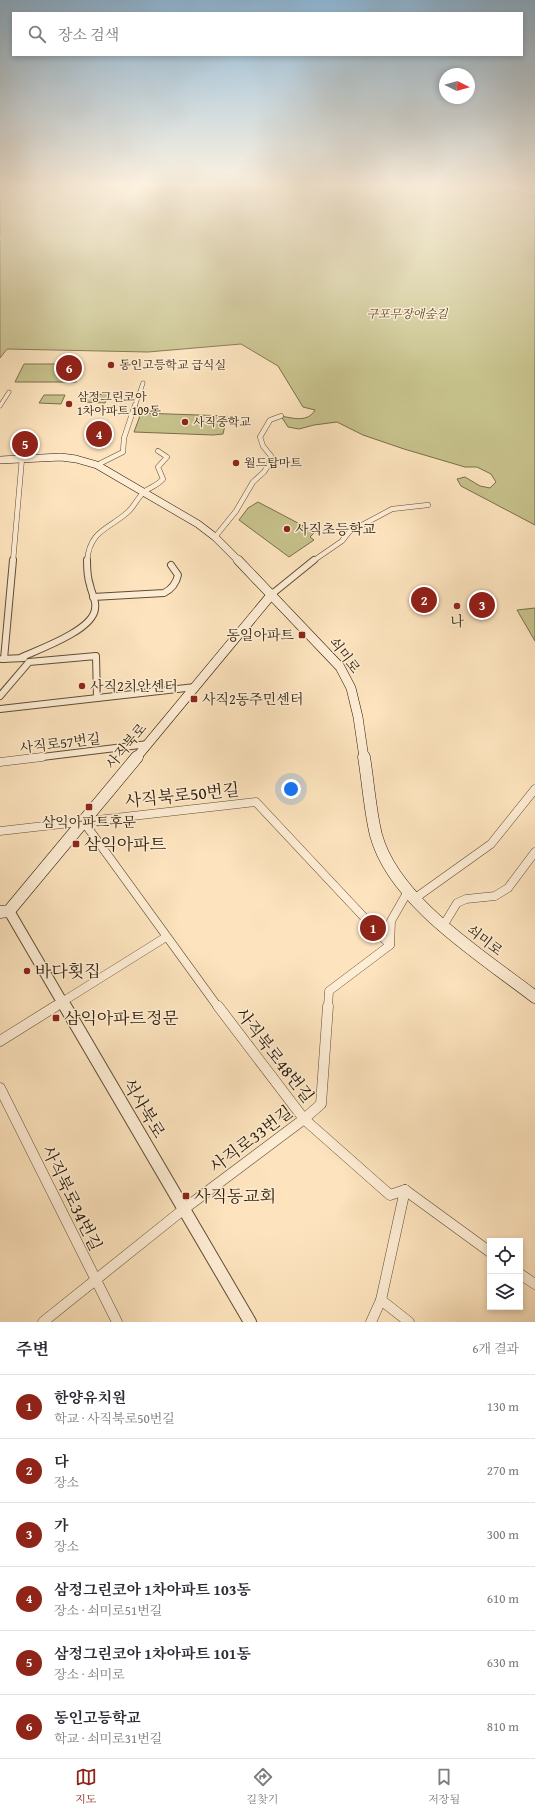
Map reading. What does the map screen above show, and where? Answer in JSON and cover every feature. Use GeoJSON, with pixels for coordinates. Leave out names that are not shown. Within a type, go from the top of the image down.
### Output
{"type":"FeatureCollection","features":[{"type":"Feature","properties":{"kind":"main road","name":"쇠미로"},"geometry":{"type":"LineString","coordinates":[[0,460],[22,458],[70,458],[97,465],[198,524],[215,537],[272,594],[340,667],[351,688],[358,717],[376,835],[386,860],[411,896],[443,926],[535,997]]}},
{"type":"Feature","properties":{"kind":"main road","name":"사직북로"},"geometry":{"type":"LineString","coordinates":[[4,911],[84,821],[272,594]]}},
{"type":"Feature","properties":{"kind":"street"},"geometry":{"type":"LineString","coordinates":[[97,465],[123,452],[124,438],[144,383]]}},
{"type":"Feature","properties":{"kind":"street"},"geometry":{"type":"LineString","coordinates":[[0,406],[9,392]]}},
{"type":"Feature","properties":{"kind":"street"},"geometry":{"type":"LineString","coordinates":[[215,537],[236,511],[247,491],[269,464],[270,456],[263,446],[260,437],[270,420],[280,416]]}},
{"type":"Feature","properties":{"kind":"street"},"geometry":{"type":"LineString","coordinates":[[22,458],[2,659],[22,657],[53,643],[74,632],[87,622],[96,611],[88,582],[86,564],[93,539],[106,527],[130,511],[144,492],[164,480],[158,467],[167,456],[158,451]]}},
{"type":"Feature","properties":{"kind":"street"},"geometry":{"type":"LineString","coordinates":[[272,594],[302,568],[342,541],[349,532],[392,509],[428,505]]}},
{"type":"Feature","properties":{"kind":"street"},"geometry":{"type":"LineString","coordinates":[[93,597],[164,593],[169,591],[175,584],[178,575],[171,565]]}},
{"type":"Feature","properties":{"kind":"street"},"geometry":{"type":"LineString","coordinates":[[22,657],[29,662],[96,656],[97,698]]}},
{"type":"Feature","properties":{"kind":"street"},"geometry":{"type":"LineString","coordinates":[[0,696],[29,662]]}},
{"type":"Feature","properties":{"kind":"street"},"geometry":{"type":"LineString","coordinates":[[0,709],[195,687]]}},
{"type":"Feature","properties":{"kind":"street","name":"사직로57번길"},"geometry":{"type":"LineString","coordinates":[[0,762],[148,744]]}},
{"type":"Feature","properties":{"kind":"street"},"geometry":{"type":"LineString","coordinates":[[390,945],[391,921],[411,896],[491,844],[535,789]]}},
{"type":"Feature","properties":{"kind":"street","name":"사직북로50번길"},"geometry":{"type":"LineString","coordinates":[[84,821],[256,802],[390,945]]}},
{"type":"Feature","properties":{"kind":"street"},"geometry":{"type":"LineString","coordinates":[[0,832],[84,821]]}},
{"type":"Feature","properties":{"kind":"street","name":"사직북로48번길"},"geometry":{"type":"LineString","coordinates":[[84,821],[166,937],[241,1038],[304,1119],[390,1195],[405,1190]]}},
{"type":"Feature","properties":{"kind":"street"},"geometry":{"type":"LineString","coordinates":[[443,926],[457,903],[466,899],[495,896],[508,888],[535,852]]}},
{"type":"Feature","properties":{"kind":"street","name":"석사북로"},"geometry":{"type":"LineString","coordinates":[[4,911],[62,1002],[250,1322]]}},
{"type":"Feature","properties":{"kind":"street"},"geometry":{"type":"LineString","coordinates":[[0,1041],[166,937]]}},
{"type":"Feature","properties":{"kind":"street","name":"사직로33번길"},"geometry":{"type":"LineString","coordinates":[[43,1322],[184,1209],[304,1119],[321,1104],[329,991],[390,945]]}},
{"type":"Feature","properties":{"kind":"street","name":"사직북로34번길"},"geometry":{"type":"LineString","coordinates":[[0,1088],[117,1322]]}},
{"type":"Feature","properties":{"kind":"street"},"geometry":{"type":"LineString","coordinates":[[371,1322],[381,1300],[405,1190],[487,1250]]}},
{"type":"Feature","properties":{"kind":"street"},"geometry":{"type":"LineString","coordinates":[[523,1276],[535,1284]]}},
{"type":"Feature","properties":{"kind":"street"},"geometry":{"type":"LineString","coordinates":[[381,1300],[409,1322]]}},
{"type":"Feature","properties":{"kind":"green space","name":"구포무장애숲길"},"geometry":{"type":"Polygon","coordinates":[[[0,248],[535,248],[535,525],[461,486],[457,479],[465,477],[480,486],[490,488],[496,482],[491,474],[477,467],[465,467],[404,449],[363,435],[337,422],[314,425],[299,429],[288,427],[281,416],[300,419],[308,417],[315,410],[303,407],[278,366],[241,344],[148,352],[7,349],[0,358],[0,248]]]}},
{"type":"Feature","properties":{"kind":"green space"},"geometry":{"type":"Polygon","coordinates":[[[24,364],[83,364],[76,382],[15,382],[24,364]]]}},
{"type":"Feature","properties":{"kind":"green space"},"geometry":{"type":"Polygon","coordinates":[[[109,394],[105,403],[84,402],[87,395],[109,394]]]}},
{"type":"Feature","properties":{"kind":"green space"},"geometry":{"type":"Polygon","coordinates":[[[44,395],[65,395],[61,404],[39,403],[44,395]]]}},
{"type":"Feature","properties":{"kind":"green space"},"geometry":{"type":"Polygon","coordinates":[[[141,413],[227,416],[223,434],[213,435],[134,432],[141,413]]]}},
{"type":"Feature","properties":{"kind":"green space"},"geometry":{"type":"Polygon","coordinates":[[[258,502],[315,532],[310,537],[314,540],[289,557],[239,520],[248,508],[258,502]]]}},
{"type":"Feature","properties":{"kind":"green space"},"geometry":{"type":"Polygon","coordinates":[[[535,608],[535,641],[517,610],[535,608]]]}},
{"type":"Feature","properties":{"kind":"place","name":"동인고등학교 급식실"},"geometry":{"type":"Point","coordinates":[111,365]}},
{"type":"Feature","properties":{"kind":"place","name":"동인고등학교"},"geometry":{"type":"Point","coordinates":[69,368]}},
{"type":"Feature","properties":{"kind":"place","name":"삼정그린코아 1차아파트 109동"},"geometry":{"type":"Point","coordinates":[69,404]}},
{"type":"Feature","properties":{"kind":"place","name":"사직중학교"},"geometry":{"type":"Point","coordinates":[185,422]}},
{"type":"Feature","properties":{"kind":"place","name":"삼정그린코아 1차아파트 103동"},"geometry":{"type":"Point","coordinates":[99,434]}},
{"type":"Feature","properties":{"kind":"place","name":"삼정그린코아 1차아파트 101동"},"geometry":{"type":"Point","coordinates":[25,444]}},
{"type":"Feature","properties":{"kind":"place","name":"월드탑마트"},"geometry":{"type":"Point","coordinates":[236,463]}},
{"type":"Feature","properties":{"kind":"place","name":"사직초등학교"},"geometry":{"type":"Point","coordinates":[287,529]}},
{"type":"Feature","properties":{"kind":"place","name":"다"},"geometry":{"type":"Point","coordinates":[424,600]}},
{"type":"Feature","properties":{"kind":"place","name":"가"},"geometry":{"type":"Point","coordinates":[482,605]}},
{"type":"Feature","properties":{"kind":"place","name":"나"},"geometry":{"type":"Point","coordinates":[457,606]}},
{"type":"Feature","properties":{"kind":"place","name":"동일아파트"},"geometry":{"type":"Point","coordinates":[302,635]}},
{"type":"Feature","properties":{"kind":"place","name":"사직2치안센터"},"geometry":{"type":"Point","coordinates":[82,686]}},
{"type":"Feature","properties":{"kind":"place","name":"사직2동주민센터"},"geometry":{"type":"Point","coordinates":[194,699]}},
{"type":"Feature","properties":{"kind":"place","name":"삼익아파트후문"},"geometry":{"type":"Point","coordinates":[89,807]}},
{"type":"Feature","properties":{"kind":"place","name":"삼익아파트"},"geometry":{"type":"Point","coordinates":[76,844]}},
{"type":"Feature","properties":{"kind":"place","name":"한양유치원"},"geometry":{"type":"Point","coordinates":[373,928]}},
{"type":"Feature","properties":{"kind":"place","name":"바다횟집"},"geometry":{"type":"Point","coordinates":[27,971]}},
{"type":"Feature","properties":{"kind":"place","name":"삼익아파트정문"},"geometry":{"type":"Point","coordinates":[56,1018]}},
{"type":"Feature","properties":{"kind":"place","name":"사직동교회"},"geometry":{"type":"Point","coordinates":[186,1196]}}]}
